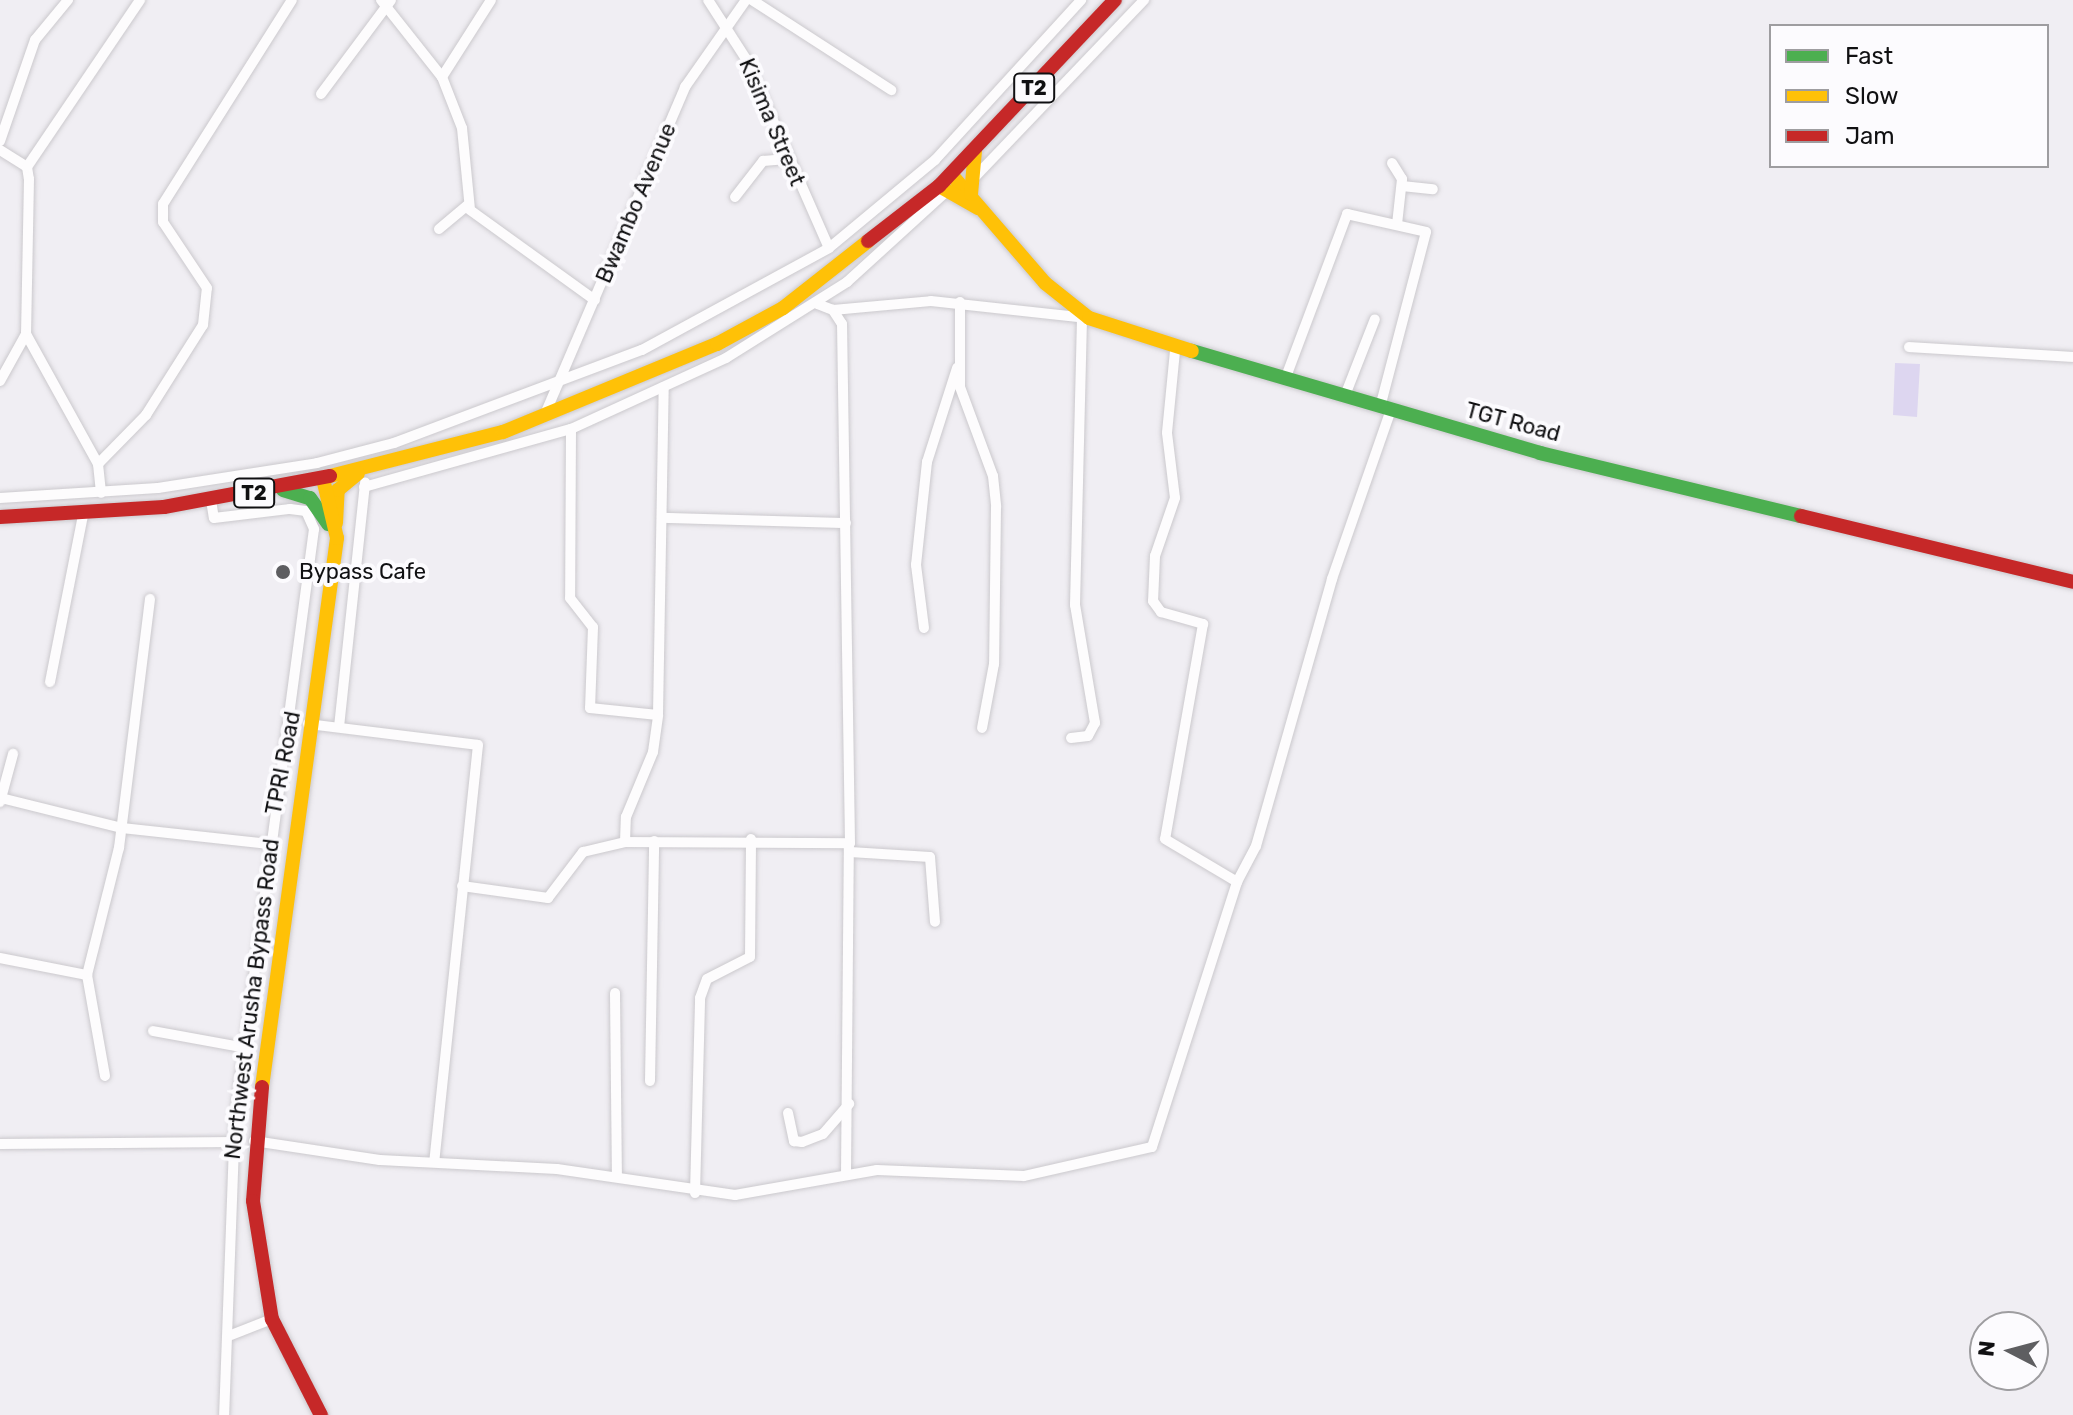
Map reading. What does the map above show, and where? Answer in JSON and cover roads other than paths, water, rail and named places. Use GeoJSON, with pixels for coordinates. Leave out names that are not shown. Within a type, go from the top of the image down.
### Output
{"type":"FeatureCollection","features":[{"type":"Feature","properties":{"kind":"main road","name":"T2"},"geometry":{"type":"LineString","coordinates":[[0,517],[83,515],[211,500],[319,480],[544,416],[663,369],[783,308],[943,189],[951,174],[1115,0]]}},
{"type":"Feature","properties":{"kind":"main road"},"geometry":{"type":"LineString","coordinates":[[972,187],[975,151]]}},
{"type":"Feature","properties":{"kind":"main road","name":"TGT Road"},"geometry":{"type":"LineString","coordinates":[[951,174],[972,187],[989,214],[1045,283],[1086,318],[1175,351],[1287,374],[1385,408],[2073,582]]}},
{"type":"Feature","properties":{"kind":"main road"},"geometry":{"type":"LineString","coordinates":[[943,189],[989,214]]}},
{"type":"Feature","properties":{"kind":"main road"},"geometry":{"type":"LineString","coordinates":[[332,524],[338,490],[366,469]]}},
{"type":"Feature","properties":{"kind":"main road"},"geometry":{"type":"LineString","coordinates":[[319,480],[332,524]]}},
{"type":"Feature","properties":{"kind":"main road"},"geometry":{"type":"LineString","coordinates":[[278,489],[310,498],[332,524]]}},
{"type":"Feature","properties":{"kind":"main road","name":"Northwest Arusha Bypass Road"},"geometry":{"type":"LineString","coordinates":[[321,1415],[272,1319],[258,1248],[254,1141],[330,578],[332,524]]}},
{"type":"Feature","properties":{"kind":"street"},"geometry":{"type":"LineString","coordinates":[[0,141],[35,40],[68,0]]}},
{"type":"Feature","properties":{"kind":"street"},"geometry":{"type":"LineString","coordinates":[[0,381],[26,334],[33,219],[27,167],[140,0]]}},
{"type":"Feature","properties":{"kind":"street"},"geometry":{"type":"LineString","coordinates":[[98,464],[146,415],[203,325],[207,288],[163,222],[163,204],[292,0]]}},
{"type":"Feature","properties":{"kind":"street"},"geometry":{"type":"LineString","coordinates":[[442,77],[491,0]]}},
{"type":"Feature","properties":{"kind":"street","name":"Kisima Street"},"geometry":{"type":"LineString","coordinates":[[708,0],[726,22],[829,248]]}},
{"type":"Feature","properties":{"kind":"street","name":"Bwambo Avenue"},"geometry":{"type":"LineString","coordinates":[[544,416],[555,381],[595,300],[685,87],[726,22],[746,0]]}},
{"type":"Feature","properties":{"kind":"street"},"geometry":{"type":"LineString","coordinates":[[752,0],[891,90]]}},
{"type":"Feature","properties":{"kind":"street"},"geometry":{"type":"LineString","coordinates":[[0,498],[101,493],[317,463],[394,443],[642,350],[829,248],[935,160],[1081,0]]}},
{"type":"Feature","properties":{"kind":"street"},"geometry":{"type":"LineString","coordinates":[[972,187],[1144,0]]}},
{"type":"Feature","properties":{"kind":"street"},"geometry":{"type":"LineString","coordinates":[[321,94],[386,2],[442,77],[462,128],[468,205],[509,244],[595,300]]}},
{"type":"Feature","properties":{"kind":"street"},"geometry":{"type":"LineString","coordinates":[[0,150],[27,167]]}},
{"type":"Feature","properties":{"kind":"street"},"geometry":{"type":"LineString","coordinates":[[735,197],[763,161],[787,159]]}},
{"type":"Feature","properties":{"kind":"street"},"geometry":{"type":"LineString","coordinates":[[1392,163],[1402,186],[1397,224]]}},
{"type":"Feature","properties":{"kind":"street"},"geometry":{"type":"LineString","coordinates":[[1402,186],[1433,189]]}},
{"type":"Feature","properties":{"kind":"street"},"geometry":{"type":"LineString","coordinates":[[364,487],[571,429],[664,387],[817,304],[943,189]]}},
{"type":"Feature","properties":{"kind":"street"},"geometry":{"type":"LineString","coordinates":[[439,229],[468,205]]}},
{"type":"Feature","properties":{"kind":"street"},"geometry":{"type":"LineString","coordinates":[[254,1141],[434,1162],[617,1176],[695,1193],[784,1191],[846,1174],[1024,1176],[1152,1147],[1237,882],[1256,846],[1332,579],[1385,408],[1430,236],[1397,224],[1346,215],[1287,374]]}},
{"type":"Feature","properties":{"kind":"street"},"geometry":{"type":"LineString","coordinates":[[817,304],[833,310],[867,302],[960,302],[1086,318],[1075,605],[1095,723],[1088,736],[1071,738]]}},
{"type":"Feature","properties":{"kind":"street"},"geometry":{"type":"LineString","coordinates":[[924,628],[916,565],[927,462],[958,366],[960,302]]}},
{"type":"Feature","properties":{"kind":"street"},"geometry":{"type":"LineString","coordinates":[[833,310],[842,324],[846,523],[849,848],[846,1174]]}},
{"type":"Feature","properties":{"kind":"street"},"geometry":{"type":"LineString","coordinates":[[1346,393],[1375,319]]}},
{"type":"Feature","properties":{"kind":"street"},"geometry":{"type":"LineString","coordinates":[[26,334],[98,464],[101,493]]}},
{"type":"Feature","properties":{"kind":"street"},"geometry":{"type":"LineString","coordinates":[[1909,347],[2073,357]]}},
{"type":"Feature","properties":{"kind":"street"},"geometry":{"type":"LineString","coordinates":[[1175,351],[1167,433],[1175,498],[1155,556],[1153,601],[1161,612],[1203,624],[1165,839],[1237,882]]}},
{"type":"Feature","properties":{"kind":"street"},"geometry":{"type":"LineString","coordinates":[[958,366],[996,507],[994,664],[982,728]]}},
{"type":"Feature","properties":{"kind":"street"},"geometry":{"type":"LineString","coordinates":[[625,842],[626,817],[653,752],[658,715],[666,518],[664,387]]}},
{"type":"Feature","properties":{"kind":"street"},"geometry":{"type":"LineString","coordinates":[[571,429],[570,598],[593,627],[591,711],[658,715]]}},
{"type":"Feature","properties":{"kind":"street"},"geometry":{"type":"LineString","coordinates":[[339,727],[366,469]]}},
{"type":"Feature","properties":{"kind":"street","name":"TPRI Road"},"geometry":{"type":"LineString","coordinates":[[211,500],[214,518],[290,509],[306,511],[314,529],[269,844],[235,1142],[231,1335],[224,1415]]}},
{"type":"Feature","properties":{"kind":"street"},"geometry":{"type":"LineString","coordinates":[[50,682],[83,515]]}},
{"type":"Feature","properties":{"kind":"street"},"geometry":{"type":"LineString","coordinates":[[666,518],[846,523]]}},
{"type":"Feature","properties":{"kind":"street"},"geometry":{"type":"LineString","coordinates":[[105,1076],[87,975],[122,828],[150,599]]}},
{"type":"Feature","properties":{"kind":"street"},"geometry":{"type":"LineString","coordinates":[[308,724],[478,745],[434,1162]]}},
{"type":"Feature","properties":{"kind":"street"},"geometry":{"type":"LineString","coordinates":[[13,754],[1,800],[122,828],[269,844]]}},
{"type":"Feature","properties":{"kind":"street"},"geometry":{"type":"LineString","coordinates":[[462,886],[548,898],[577,857],[625,842],[751,839],[930,857],[935,922]]}},
{"type":"Feature","properties":{"kind":"street"},"geometry":{"type":"LineString","coordinates":[[695,1193],[700,998],[707,979],[750,957],[751,839]]}},
{"type":"Feature","properties":{"kind":"street"},"geometry":{"type":"LineString","coordinates":[[650,1081],[654,841]]}},
{"type":"Feature","properties":{"kind":"street"},"geometry":{"type":"LineString","coordinates":[[0,958],[87,975]]}},
{"type":"Feature","properties":{"kind":"street"},"geometry":{"type":"LineString","coordinates":[[615,993],[617,1176]]}},
{"type":"Feature","properties":{"kind":"street"},"geometry":{"type":"LineString","coordinates":[[153,1031],[247,1048]]}},
{"type":"Feature","properties":{"kind":"street"},"geometry":{"type":"LineString","coordinates":[[788,1113],[794,1141],[802,1142],[823,1134],[849,1104]]}},
{"type":"Feature","properties":{"kind":"street"},"geometry":{"type":"LineString","coordinates":[[0,1144],[235,1142]]}},
{"type":"Feature","properties":{"kind":"street"},"geometry":{"type":"LineString","coordinates":[[231,1335],[272,1319]]}},
{"type":"Feature","properties":{"kind":"place","name":"Bypass Cafe"},"geometry":{"type":"Point","coordinates":[283,572]}}]}
